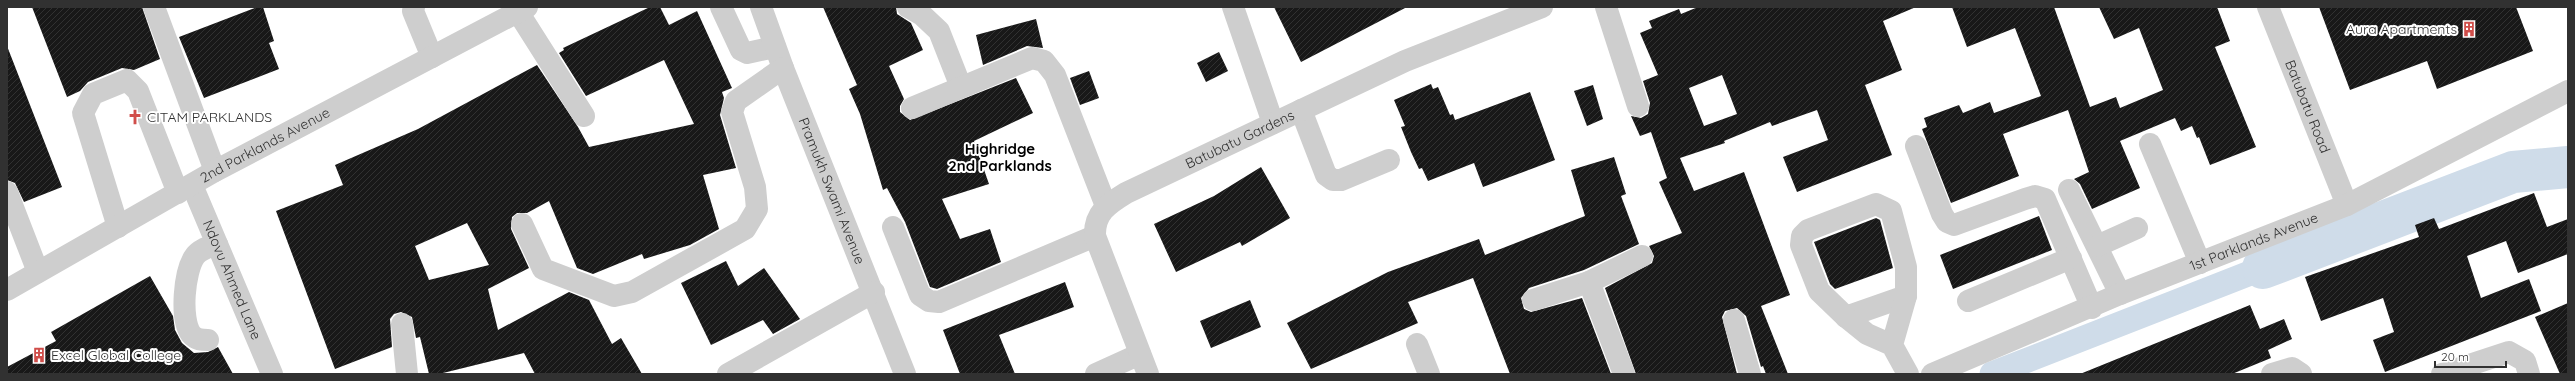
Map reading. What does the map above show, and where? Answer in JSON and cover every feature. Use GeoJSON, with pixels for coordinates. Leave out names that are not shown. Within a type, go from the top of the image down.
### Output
{"type":"FeatureCollection","features":[{"type":"Feature","properties":{"kind":"street"},"geometry":{"type":"LineString","coordinates":[[154,7],[215,171]]}},
{"type":"Feature","properties":{"kind":"street"},"geometry":{"type":"LineString","coordinates":[[414,7],[413,11],[432,57]]}},
{"type":"Feature","properties":{"kind":"street"},"geometry":{"type":"LineString","coordinates":[[722,7],[741,50],[747,53],[775,47]]}},
{"type":"Feature","properties":{"kind":"street","name":"Pramukh Swami Avenue"},"geometry":{"type":"LineString","coordinates":[[761,7],[783,68],[874,292],[905,374]]}},
{"type":"Feature","properties":{"kind":"street"},"geometry":{"type":"LineString","coordinates":[[908,7],[922,15],[939,31],[961,87]]}},
{"type":"Feature","properties":{"kind":"street"},"geometry":{"type":"LineString","coordinates":[[1233,7],[1273,123]]}},
{"type":"Feature","properties":{"kind":"street","name":"Batubatu Gardens"},"geometry":{"type":"LineString","coordinates":[[1095,236],[1098,217],[1106,206],[1126,193],[1405,61],[1497,15],[1542,7]]}},
{"type":"Feature","properties":{"kind":"street"},"geometry":{"type":"LineString","coordinates":[[1606,7],[1638,106]]}},
{"type":"Feature","properties":{"kind":"street","name":"Batubatu Road"},"geometry":{"type":"LineString","coordinates":[[2268,7],[2348,205]]}},
{"type":"Feature","properties":{"kind":"street"},"geometry":{"type":"LineString","coordinates":[[523,9],[584,116]]}},
{"type":"Feature","properties":{"kind":"street","name":"2nd Parklands Avenue"},"geometry":{"type":"LineString","coordinates":[[7,290],[215,171],[523,9]]}},
{"type":"Feature","properties":{"kind":"street"},"geometry":{"type":"LineString","coordinates":[[912,108],[1032,58],[1044,61],[1055,75],[1106,206]]}},
{"type":"Feature","properties":{"kind":"street"},"geometry":{"type":"LineString","coordinates":[[522,224],[543,269],[614,296],[632,292],[745,229],[757,209],[755,187],[732,112],[736,101],[783,68]]}},
{"type":"Feature","properties":{"kind":"street","name":"Ndovu Ahmed Lane"},"geometry":{"type":"LineString","coordinates":[[118,227],[83,113],[93,94],[127,80],[132,83],[138,91],[185,189],[217,244],[272,374]]}},
{"type":"Feature","properties":{"kind":"street","name":"1st Parklands Avenue"},"geometry":{"type":"LineString","coordinates":[[1932,374],[2092,308],[2120,294],[2348,205],[2568,91]]}},
{"type":"Feature","properties":{"kind":"street"},"geometry":{"type":"LineString","coordinates":[[1301,110],[1326,175],[1333,180],[1341,180],[1389,160]]}},
{"type":"Feature","properties":{"kind":"street"},"geometry":{"type":"LineString","coordinates":[[2150,144],[2200,263]]}},
{"type":"Feature","properties":{"kind":"street"},"geometry":{"type":"LineString","coordinates":[[1916,146],[1942,214],[1947,222],[1954,225],[2035,196],[2045,199],[2092,308]]}},
{"type":"Feature","properties":{"kind":"street"},"geometry":{"type":"LineString","coordinates":[[2069,190],[2120,294]]}},
{"type":"Feature","properties":{"kind":"street"},"geometry":{"type":"LineString","coordinates":[[7,192],[38,272]]}},
{"type":"Feature","properties":{"kind":"street"},"geometry":{"type":"LineString","coordinates":[[1892,345],[1906,296],[1906,267],[1891,211],[1876,204],[1808,230],[1802,236],[1801,245],[1819,291],[1846,317],[1867,334],[1892,345],[1908,374]]}},
{"type":"Feature","properties":{"kind":"street"},"geometry":{"type":"LineString","coordinates":[[893,227],[920,295],[929,301],[939,302],[1095,236],[1148,374]]}},
{"type":"Feature","properties":{"kind":"street"},"geometry":{"type":"LineString","coordinates":[[2097,246],[2137,228]]}},
{"type":"Feature","properties":{"kind":"street"},"geometry":{"type":"LineString","coordinates":[[208,340],[199,340],[190,330],[185,320],[185,290],[194,258],[200,251],[217,244]]}},
{"type":"Feature","properties":{"kind":"street"},"geometry":{"type":"LineString","coordinates":[[1533,300],[1589,282],[1642,256]]}},
{"type":"Feature","properties":{"kind":"street"},"geometry":{"type":"LineString","coordinates":[[1968,301],[2071,258]]}},
{"type":"Feature","properties":{"kind":"street"},"geometry":{"type":"LineString","coordinates":[[1589,282],[1624,374]]}},
{"type":"Feature","properties":{"kind":"street"},"geometry":{"type":"LineString","coordinates":[[728,374],[874,292]]}},
{"type":"Feature","properties":{"kind":"street"},"geometry":{"type":"LineString","coordinates":[[1846,317],[1906,296]]}},
{"type":"Feature","properties":{"kind":"street"},"geometry":{"type":"LineString","coordinates":[[1734,320],[1750,374]]}},
{"type":"Feature","properties":{"kind":"street"},"geometry":{"type":"LineString","coordinates":[[402,324],[407,374]]}},
{"type":"Feature","properties":{"kind":"street"},"geometry":{"type":"LineString","coordinates":[[1417,344],[1429,374]]}},
{"type":"Feature","properties":{"kind":"street"},"geometry":{"type":"LineString","coordinates":[[2442,374],[2509,352],[2525,361],[2528,374]]}},
{"type":"Feature","properties":{"kind":"street"},"geometry":{"type":"LineString","coordinates":[[1096,374],[1140,354]]}},
{"type":"Feature","properties":{"kind":"street"},"geometry":{"type":"LineString","coordinates":[[2272,374],[2292,368],[2301,374]]}},
{"type":"Feature","properties":{"kind":"building"},"geometry":{"type":"Polygon","coordinates":[[[32,7],[142,7],[160,59],[134,70],[122,68],[88,82],[80,91],[67,97],[32,7]]]}},
{"type":"Feature","properties":{"kind":"building"},"geometry":{"type":"Polygon","coordinates":[[[257,7],[263,7],[274,41],[269,43],[279,69],[204,98],[179,37],[257,7]]]}},
{"type":"Feature","properties":{"kind":"building"},"geometry":{"type":"Polygon","coordinates":[[[650,7],[660,7],[669,25],[697,11],[732,88],[722,92],[724,98],[720,115],[736,168],[703,175],[719,229],[690,245],[644,259],[642,254],[593,274],[577,268],[549,201],[527,213],[517,213],[512,217],[511,229],[529,268],[488,289],[498,330],[569,292],[589,300],[612,344],[621,338],[642,374],[535,374],[524,353],[439,374],[429,374],[420,337],[416,338],[412,317],[401,312],[394,314],[390,319],[392,347],[335,369],[276,211],[343,185],[335,165],[418,129],[537,65],[578,127],[589,147],[694,124],[664,60],[586,96],[559,53],[564,50],[563,48],[650,7]],[[467,223],[415,246],[429,280],[489,265],[467,223]]]}},
{"type":"Feature","properties":{"kind":"building"},"geometry":{"type":"Polygon","coordinates":[[[823,7],[896,7],[897,14],[911,23],[923,50],[889,66],[904,99],[900,106],[900,112],[910,120],[1016,78],[1033,113],[974,141],[989,184],[942,199],[960,239],[990,229],[1001,262],[937,289],[930,287],[905,222],[887,188],[883,190],[860,114],[849,89],[857,85],[823,7]]]}},
{"type":"Feature","properties":{"kind":"building"},"geometry":{"type":"Polygon","coordinates":[[[1274,7],[1407,7],[1301,62],[1274,7]]]}},
{"type":"Feature","properties":{"kind":"building"},"geometry":{"type":"Polygon","coordinates":[[[1698,7],[1916,7],[1883,21],[1902,70],[1865,85],[1892,155],[1797,192],[1783,157],[1828,140],[1817,110],[1772,126],[1770,122],[1724,141],[1725,143],[1680,158],[1694,191],[1744,172],[1790,295],[1761,306],[1788,374],[1766,374],[1763,366],[1761,367],[1746,316],[1737,308],[1725,311],[1722,317],[1737,374],[1636,374],[1605,288],[1652,263],[1654,256],[1649,246],[1682,233],[1659,182],[1667,178],[1651,132],[1640,136],[1631,116],[1641,118],[1648,114],[1650,103],[1643,81],[1658,75],[1640,33],[1652,28],[1649,21],[1679,9],[1681,14],[1698,7]],[[1722,75],[1689,88],[1704,126],[1737,114],[1722,75]]]}},
{"type":"Feature","properties":{"kind":"building"},"geometry":{"type":"Polygon","coordinates":[[[1952,7],[2054,7],[2090,107],[2116,97],[2120,108],[2163,90],[2139,28],[2114,39],[2099,7],[2217,7],[2230,41],[2215,47],[2256,147],[2210,165],[2199,137],[2197,138],[2192,126],[2181,131],[2175,118],[2120,141],[2140,188],[2092,209],[2080,184],[2074,179],[2089,172],[2068,110],[2003,134],[2019,176],[1951,203],[1922,129],[1927,127],[1924,118],[1959,105],[1963,113],[1990,102],[1994,113],[2041,96],[2015,28],[1967,47],[1952,7]]]}},
{"type":"Feature","properties":{"kind":"building"},"geometry":{"type":"Polygon","coordinates":[[[2319,7],[2516,7],[2533,51],[2437,89],[2427,61],[2350,90],[2319,7]]]}},
{"type":"Feature","properties":{"kind":"building"},"geometry":{"type":"Polygon","coordinates":[[[1036,19],[1043,48],[1027,46],[983,65],[976,35],[1036,19]]]}},
{"type":"Feature","properties":{"kind":"building"},"geometry":{"type":"Polygon","coordinates":[[[7,46],[62,187],[24,202],[15,183],[7,180],[7,46]]]}},
{"type":"Feature","properties":{"kind":"building"},"geometry":{"type":"Polygon","coordinates":[[[1219,52],[1228,71],[1206,82],[1197,63],[1219,52]]]}},
{"type":"Feature","properties":{"kind":"building"},"geometry":{"type":"Polygon","coordinates":[[[1089,71],[1099,98],[1080,105],[1070,78],[1089,71]]]}},
{"type":"Feature","properties":{"kind":"building"},"geometry":{"type":"Polygon","coordinates":[[[1431,84],[1433,89],[1438,87],[1450,115],[1453,114],[1455,120],[1530,92],[1555,160],[1483,187],[1474,163],[1428,181],[1422,168],[1419,169],[1411,152],[1401,127],[1405,126],[1394,100],[1431,84]]]}},
{"type":"Feature","properties":{"kind":"building"},"geometry":{"type":"Polygon","coordinates":[[[1593,85],[1603,119],[1587,126],[1574,91],[1593,85]]]}},
{"type":"Feature","properties":{"kind":"building"},"geometry":{"type":"Polygon","coordinates":[[[1614,157],[1626,194],[1621,196],[1639,244],[1584,270],[1529,288],[1521,298],[1524,309],[1531,312],[1582,298],[1611,374],[1510,374],[1473,278],[1408,302],[1418,323],[1311,369],[1287,323],[1388,272],[1479,239],[1485,255],[1585,216],[1571,170],[1614,157]]]}},
{"type":"Feature","properties":{"kind":"building"},"geometry":{"type":"Polygon","coordinates":[[[1261,167],[1290,218],[1242,246],[1240,242],[1176,272],[1154,224],[1214,196],[1261,167]]]}},
{"type":"Feature","properties":{"kind":"building"},"geometry":{"type":"Polygon","coordinates":[[[2534,193],[2547,227],[2568,219],[2568,254],[2518,273],[2506,241],[2467,256],[2481,298],[2529,279],[2541,311],[2385,372],[2373,340],[2394,332],[2383,298],[2321,321],[2305,277],[2419,237],[2415,225],[2434,218],[2439,229],[2534,193]]]}},
{"type":"Feature","properties":{"kind":"building"},"geometry":{"type":"Polygon","coordinates":[[[2039,216],[2052,250],[1953,289],[1940,255],[2039,216]]]}},
{"type":"Feature","properties":{"kind":"building"},"geometry":{"type":"Polygon","coordinates":[[[1876,218],[1880,220],[1893,268],[1835,289],[1830,284],[1814,242],[1876,218]]]}},
{"type":"Feature","properties":{"kind":"building"},"geometry":{"type":"Polygon","coordinates":[[[726,261],[738,286],[764,268],[800,319],[773,334],[763,320],[711,345],[681,283],[726,261]]]}},
{"type":"Feature","properties":{"kind":"building"},"geometry":{"type":"Polygon","coordinates":[[[150,276],[173,316],[175,330],[182,343],[194,353],[208,352],[218,347],[233,374],[7,374],[7,367],[56,341],[51,332],[150,276]]]}},
{"type":"Feature","properties":{"kind":"building"},"geometry":{"type":"Polygon","coordinates":[[[1065,282],[1074,307],[999,335],[1015,374],[960,374],[943,330],[1065,282]]]}},
{"type":"Feature","properties":{"kind":"building"},"geometry":{"type":"Polygon","coordinates":[[[1250,300],[1261,327],[1211,348],[1200,321],[1250,300]]]}},
{"type":"Feature","properties":{"kind":"building"},"geometry":{"type":"Polygon","coordinates":[[[2568,303],[2568,374],[2560,374],[2535,317],[2568,303]]]}},
{"type":"Feature","properties":{"kind":"building"},"geometry":{"type":"Polygon","coordinates":[[[2250,305],[2260,329],[2284,319],[2292,339],[2268,350],[2271,358],[2232,374],[2080,374],[2250,305]]]}},
{"type":"Feature","properties":{"kind":"waterway"},"geometry":{"type":"LineString","coordinates":[[2263,268],[2513,172],[2568,167]]}},
{"type":"Feature","properties":{"kind":"waterway"},"geometry":{"type":"LineString","coordinates":[[1992,374],[2263,268]]}},
{"type":"Feature","properties":{"kind":"place","name":"Aura Apartments"},"geometry":{"type":"Point","coordinates":[2469,29]}},
{"type":"Feature","properties":{"kind":"place","name":"CITAM PARKLANDS"},"geometry":{"type":"Point","coordinates":[135,117]}},
{"type":"Feature","properties":{"kind":"place","name":"Excel Global College"},"geometry":{"type":"Point","coordinates":[39,355]}},
{"type":"Feature","properties":{"kind":"district","name":"Highridge 2nd Parklands"},"geometry":{"type":"Point","coordinates":[1000,158]}}]}
